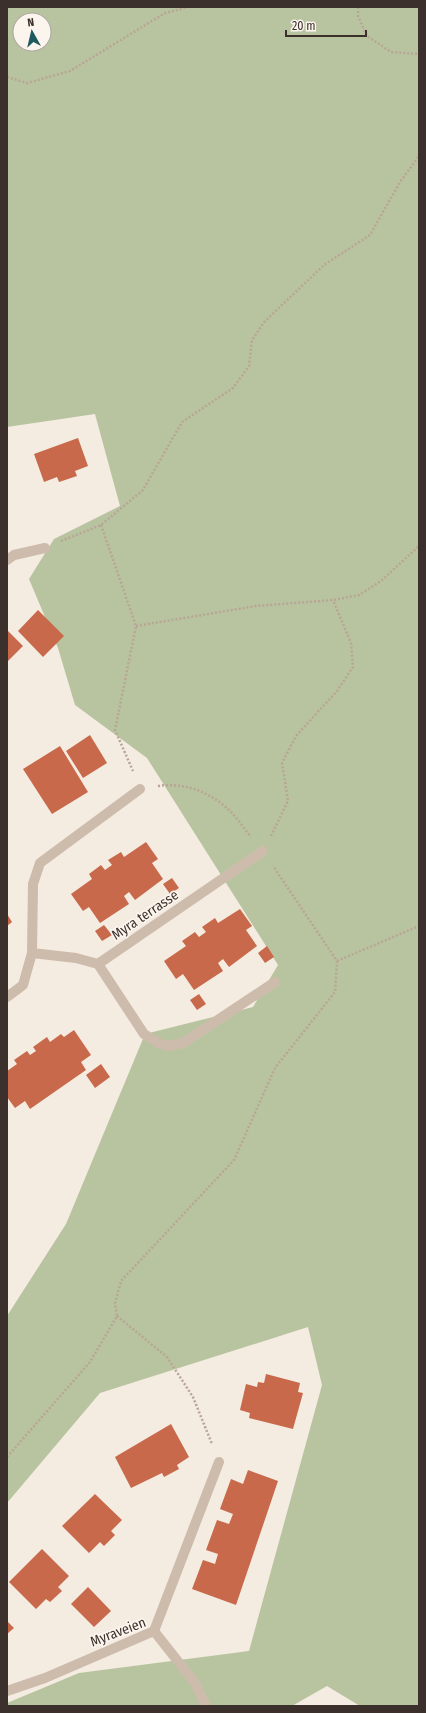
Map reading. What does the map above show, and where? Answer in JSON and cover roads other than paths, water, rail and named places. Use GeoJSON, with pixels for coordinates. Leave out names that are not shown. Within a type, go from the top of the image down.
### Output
{"type":"FeatureCollection","features":[{"type":"Feature","properties":{"kind":"street"},"geometry":{"type":"LineString","coordinates":[[7,560],[14,555],[45,548]]}},
{"type":"Feature","properties":{"kind":"street"},"geometry":{"type":"LineString","coordinates":[[7,997],[23,985],[32,953],[33,884],[40,863],[140,789]]}},
{"type":"Feature","properties":{"kind":"street","name":"Myra terrasse"},"geometry":{"type":"LineString","coordinates":[[98,964],[263,851]]}},
{"type":"Feature","properties":{"kind":"street"},"geometry":{"type":"LineString","coordinates":[[32,953],[76,958],[98,964],[144,1034],[158,1043],[168,1046],[183,1043],[275,982]]}},
{"type":"Feature","properties":{"kind":"street"},"geometry":{"type":"LineString","coordinates":[[154,1631],[219,1462]]}},
{"type":"Feature","properties":{"kind":"street","name":"Myraveien"},"geometry":{"type":"LineString","coordinates":[[7,1691],[45,1678],[154,1631],[195,1683],[206,1706]]}}]}
